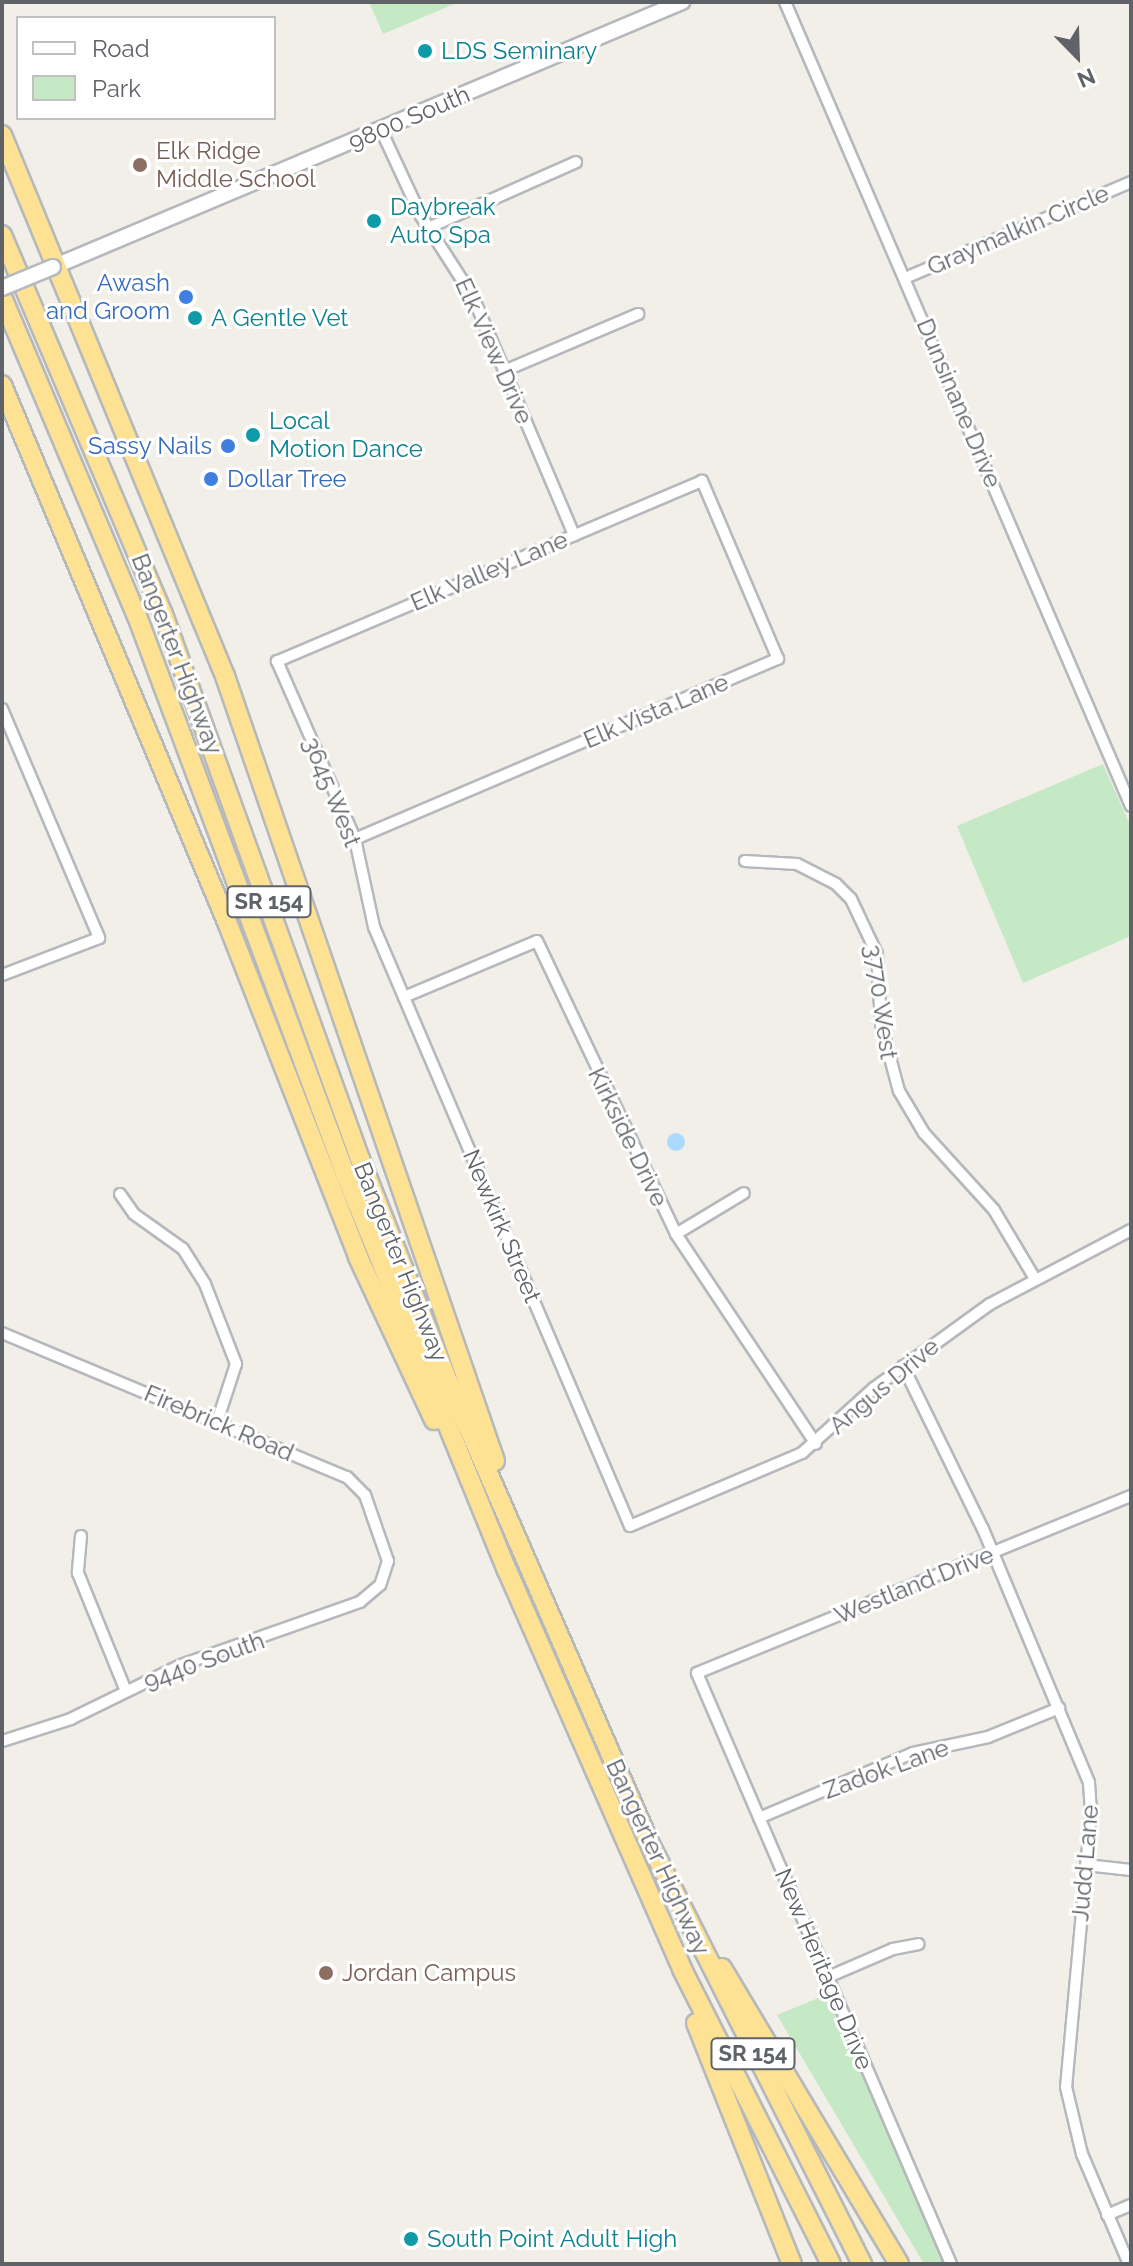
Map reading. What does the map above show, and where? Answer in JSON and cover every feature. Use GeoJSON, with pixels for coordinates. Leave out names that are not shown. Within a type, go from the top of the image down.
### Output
{"type":"FeatureCollection","features":[{"type":"Feature","properties":{"kind":"highway"},"geometry":{"type":"LineString","coordinates":[[2,135],[240,718],[531,1570]]}},
{"type":"Feature","properties":{"kind":"highway","name":"Bangerter Highway"},"geometry":{"type":"LineString","coordinates":[[2,235],[163,614],[394,1247],[649,1842],[862,2264]]}},
{"type":"Feature","properties":{"kind":"highway","name":"Bangerter Highway"},"geometry":{"type":"LineString","coordinates":[[2,297],[137,616],[346,1176],[507,1570],[628,1853],[831,2264]]}},
{"type":"Feature","properties":{"kind":"highway"},"geometry":{"type":"LineString","coordinates":[[2,385],[227,922],[358,1257],[507,1570]]}},
{"type":"Feature","properties":{"kind":"highway"},"geometry":{"type":"LineString","coordinates":[[649,1842],[899,2264]]}},
{"type":"Feature","properties":{"kind":"highway"},"geometry":{"type":"LineString","coordinates":[[628,1853],[792,2264]]}},
{"type":"Feature","properties":{"kind":"main road","name":"9800 South"},"geometry":{"type":"LineString","coordinates":[[2,288],[682,2]]}},
{"type":"Feature","properties":{"kind":"street","name":"Dunsinane Drive"},"geometry":{"type":"LineString","coordinates":[[785,2],[1129,798]]}},
{"type":"Feature","properties":{"kind":"street","name":"Elk View Drive"},"geometry":{"type":"LineString","coordinates":[[381,130],[428,228],[463,279],[574,535]]}},
{"type":"Feature","properties":{"kind":"street"},"geometry":{"type":"LineString","coordinates":[[428,228],[576,162]]}},
{"type":"Feature","properties":{"kind":"street","name":"Graymalkin Circle"},"geometry":{"type":"LineString","coordinates":[[905,278],[1131,182]]}},
{"type":"Feature","properties":{"kind":"street"},"geometry":{"type":"LineString","coordinates":[[504,371],[638,314]]}},
{"type":"Feature","properties":{"kind":"street","name":"Elk Valley Lane"},"geometry":{"type":"LineString","coordinates":[[277,661],[702,481]]}},
{"type":"Feature","properties":{"kind":"street","name":"Elk Vista Lane"},"geometry":{"type":"LineString","coordinates":[[355,839],[778,659],[702,481]]}},
{"type":"Feature","properties":{"kind":"street","name":"3645 West"},"geometry":{"type":"LineString","coordinates":[[277,661],[355,839],[374,927]]}},
{"type":"Feature","properties":{"kind":"street"},"geometry":{"type":"LineString","coordinates":[[2,709],[99,938],[2,975]]}},
{"type":"Feature","properties":{"kind":"street","name":"3770 West"},"geometry":{"type":"LineString","coordinates":[[745,861],[797,864],[836,884],[851,899],[877,954],[881,1024],[899,1091],[924,1133],[994,1210],[1034,1277]]}},
{"type":"Feature","properties":{"kind":"street","name":"Newkirk Street"},"geometry":{"type":"LineString","coordinates":[[374,927],[630,1526]]}},
{"type":"Feature","properties":{"kind":"street","name":"Kirkside Drive"},"geometry":{"type":"LineString","coordinates":[[404,997],[537,941],[676,1234],[816,1444]]}},
{"type":"Feature","properties":{"kind":"street"},"geometry":{"type":"LineString","coordinates":[[676,1234],[744,1193]]}},
{"type":"Feature","properties":{"kind":"street"},"geometry":{"type":"LineString","coordinates":[[120,1194],[134,1214],[183,1249],[205,1284],[236,1364],[217,1422]]}},
{"type":"Feature","properties":{"kind":"street","name":"Angus Drive"},"geometry":{"type":"LineString","coordinates":[[630,1526],[816,1444],[903,1366],[1034,1277],[1131,1230]]}},
{"type":"Feature","properties":{"kind":"street","name":"Firebrick Road"},"geometry":{"type":"LineString","coordinates":[[2,1333],[352,1480],[365,1495],[388,1561]]}},
{"type":"Feature","properties":{"kind":"street","name":"Judd Lane"},"geometry":{"type":"LineString","coordinates":[[903,1366],[993,1553],[1059,1708],[1092,1798],[1066,2087],[1073,2129],[1129,2264]]}},
{"type":"Feature","properties":{"kind":"street","name":"Westland Drive"},"geometry":{"type":"LineString","coordinates":[[697,1673],[1131,1496]]}},
{"type":"Feature","properties":{"kind":"street"},"geometry":{"type":"LineString","coordinates":[[81,1536],[78,1573],[126,1691]]}},
{"type":"Feature","properties":{"kind":"street","name":"9440 South"},"geometry":{"type":"LineString","coordinates":[[2,1741],[71,1719],[181,1665],[360,1602],[380,1585],[388,1561]]}},
{"type":"Feature","properties":{"kind":"street","name":"New Heritage Drive"},"geometry":{"type":"LineString","coordinates":[[697,1673],[951,2264]]}},
{"type":"Feature","properties":{"kind":"street","name":"Zadok Lane"},"geometry":{"type":"LineString","coordinates":[[759,1818],[913,1753],[988,1737],[1059,1708]]}},
{"type":"Feature","properties":{"kind":"street"},"geometry":{"type":"LineString","coordinates":[[1086,1865],[1131,1870]]}},
{"type":"Feature","properties":{"kind":"street"},"geometry":{"type":"LineString","coordinates":[[828,1977],[893,1949],[919,1944]]}},
{"type":"Feature","properties":{"kind":"street"},"geometry":{"type":"LineString","coordinates":[[1107,2215],[1131,2205]]}},
{"type":"Feature","properties":{"kind":"green space"},"geometry":{"type":"Polygon","coordinates":[[[369,2],[459,2],[383,34],[369,2]]]}},
{"type":"Feature","properties":{"kind":"green space"},"geometry":{"type":"Polygon","coordinates":[[[1103,764],[1131,827],[1131,936],[1023,983],[957,826],[1103,764]]]}},
{"type":"Feature","properties":{"kind":"green space"},"geometry":{"type":"Polygon","coordinates":[[[828,1994],[945,2264],[924,2264],[777,2015],[828,1994]]]}},
{"type":"Feature","properties":{"kind":"water"},"geometry":{"type":"Polygon","coordinates":[[[676,1133],[685,1142],[676,1151],[667,1142],[676,1133]]]}},
{"type":"Feature","properties":{"kind":"place","name":"LDS Seminary"},"geometry":{"type":"Point","coordinates":[425,51]}},
{"type":"Feature","properties":{"kind":"place","name":"Elk Ridge Middle School"},"geometry":{"type":"Point","coordinates":[140,165]}},
{"type":"Feature","properties":{"kind":"place","name":"Daybreak Auto Spa"},"geometry":{"type":"Point","coordinates":[374,221]}},
{"type":"Feature","properties":{"kind":"place","name":"Awash and Groom"},"geometry":{"type":"Point","coordinates":[186,297]}},
{"type":"Feature","properties":{"kind":"place","name":"A Gentle Vet"},"geometry":{"type":"Point","coordinates":[195,318]}},
{"type":"Feature","properties":{"kind":"place","name":"Local Motion Dance"},"geometry":{"type":"Point","coordinates":[253,435]}},
{"type":"Feature","properties":{"kind":"place","name":"Sassy Nails"},"geometry":{"type":"Point","coordinates":[228,446]}},
{"type":"Feature","properties":{"kind":"place","name":"Dollar Tree"},"geometry":{"type":"Point","coordinates":[211,479]}},
{"type":"Feature","properties":{"kind":"place","name":"Jordan Campus"},"geometry":{"type":"Point","coordinates":[326,1973]}},
{"type":"Feature","properties":{"kind":"place","name":"South Point Adult High"},"geometry":{"type":"Point","coordinates":[411,2239]}}]}
